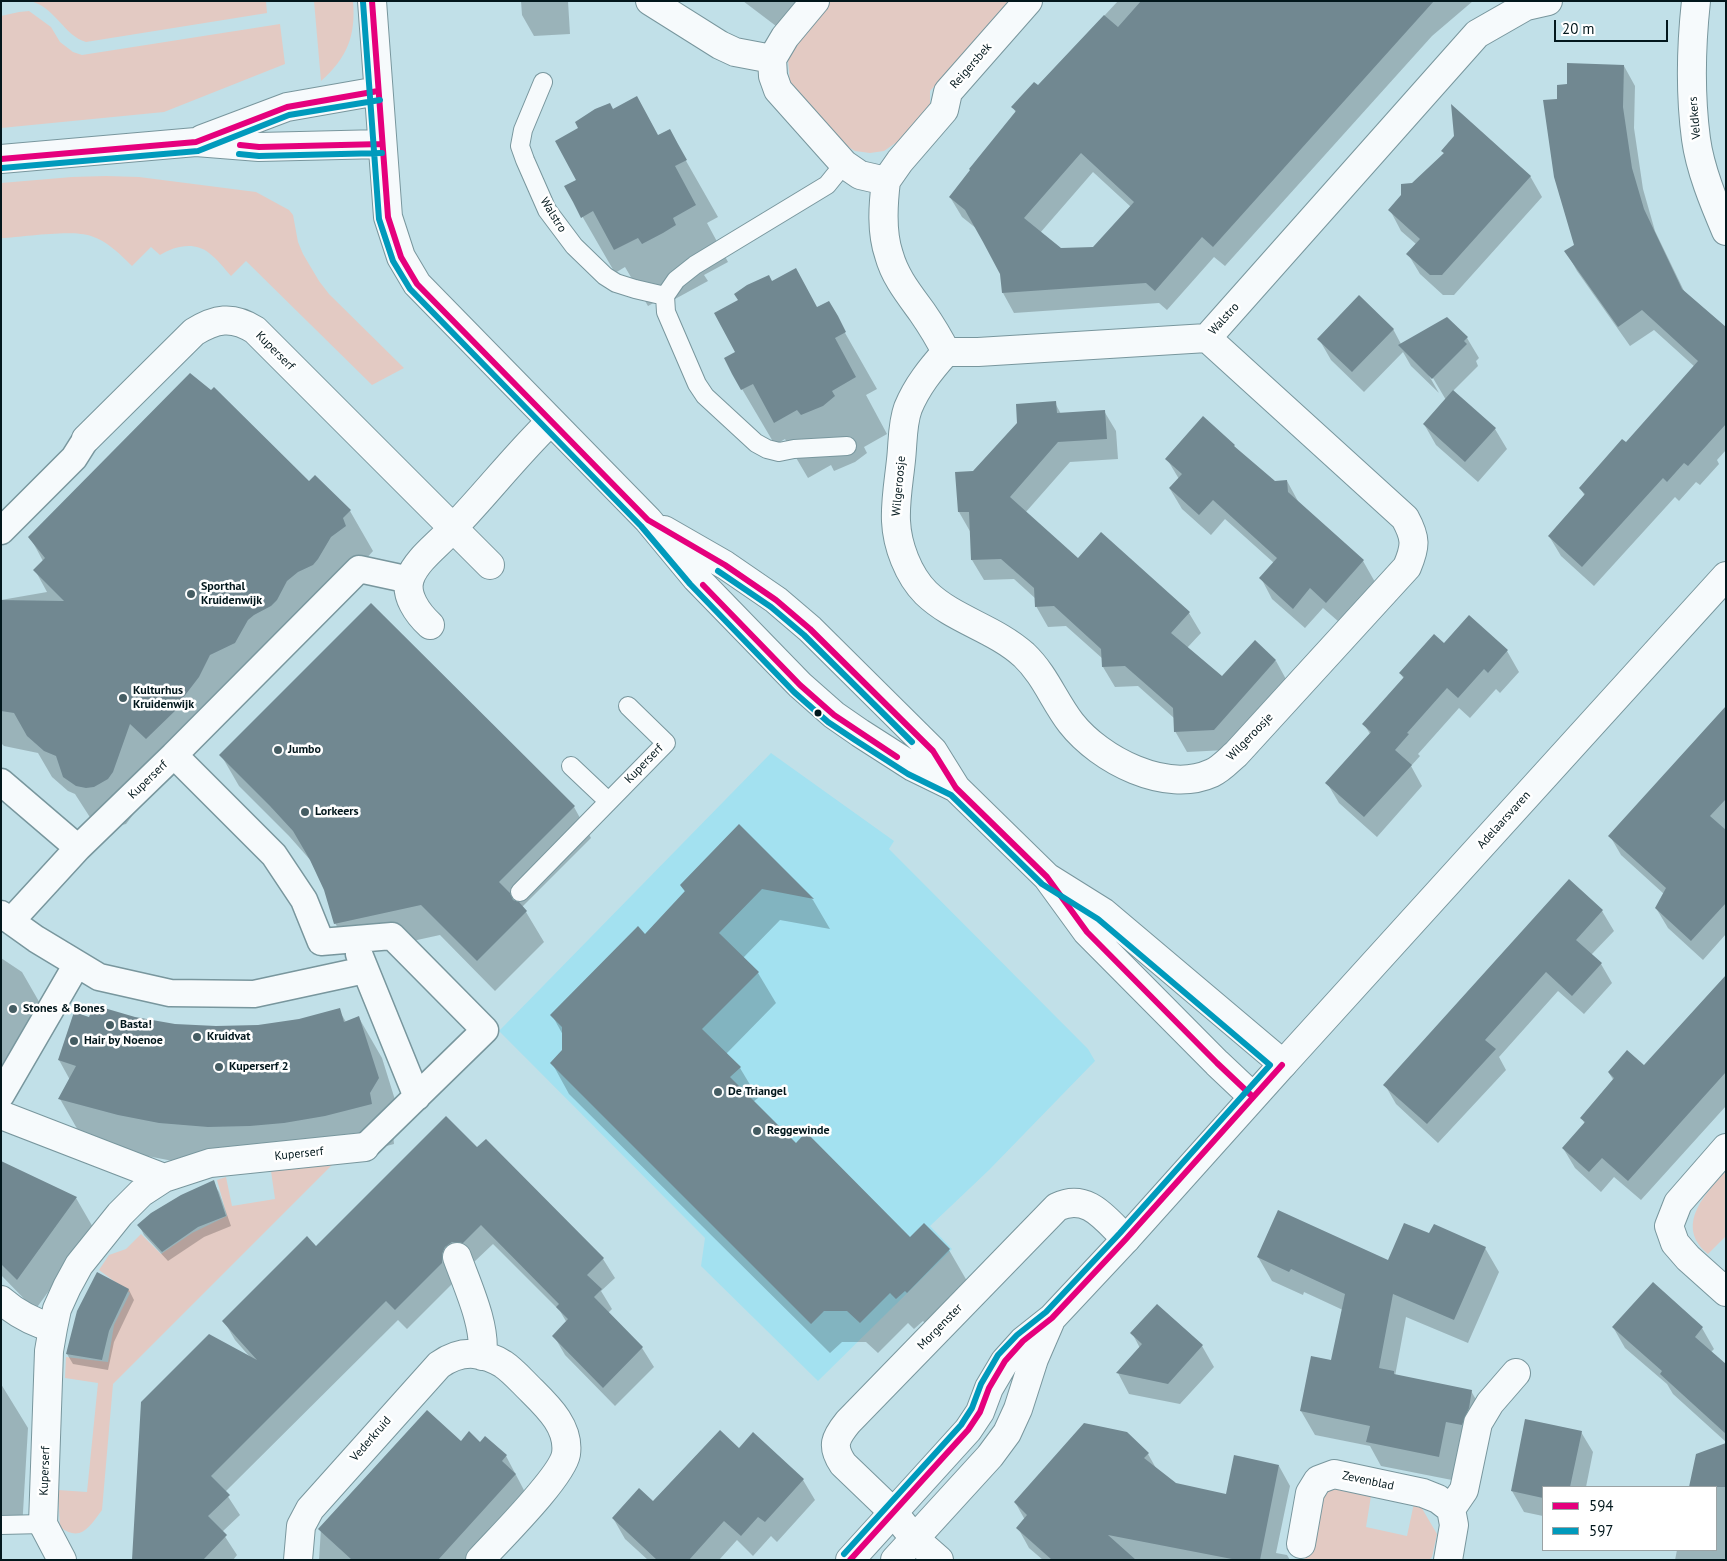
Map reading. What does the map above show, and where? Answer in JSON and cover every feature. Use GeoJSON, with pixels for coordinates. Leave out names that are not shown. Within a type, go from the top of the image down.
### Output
{"type":"FeatureCollection","features":[{"type":"Feature","properties":{"kind":"street"},"geometry":{"type":"LineString","coordinates":[[372,1],[388,217],[401,257],[417,284],[648,520],[696,578],[800,685],[834,715],[860,733],[913,767],[956,788]]}},
{"type":"Feature","properties":{"kind":"street"},"geometry":{"type":"LineString","coordinates":[[650,1],[720,45],[735,52],[772,60]]}},
{"type":"Feature","properties":{"kind":"street"},"geometry":{"type":"LineString","coordinates":[[815,1],[785,37],[772,60],[773,76],[778,90],[844,164],[860,175],[886,182],[883,204],[884,231],[888,254],[908,295],[936,333],[946,352]]}},
{"type":"Feature","properties":{"kind":"street","name":"Reigersbek"},"geometry":{"type":"LineString","coordinates":[[886,182],[900,161],[944,110],[948,92],[1028,1]]}},
{"type":"Feature","properties":{"kind":"street","name":"Walstro"},"geometry":{"type":"LineString","coordinates":[[946,352],[978,352],[1207,338],[1477,34],[1526,6],[1548,1]]}},
{"type":"Feature","properties":{"kind":"street","name":"Veldkers"},"geometry":{"type":"LineString","coordinates":[[1689,2],[1696,141],[1710,193],[1726,231]]}},
{"type":"Feature","properties":{"kind":"street"},"geometry":{"type":"LineString","coordinates":[[196,142],[287,107],[378,91]]}},
{"type":"Feature","properties":{"kind":"street"},"geometry":{"type":"LineString","coordinates":[[1,159],[196,142],[259,147],[382,144]]}},
{"type":"Feature","properties":{"kind":"street","name":"Kuperserf"},"geometry":{"type":"LineString","coordinates":[[1,531],[74,458],[86,439],[194,332],[217,321],[235,320],[254,330],[490,565]]}},
{"type":"Feature","properties":{"kind":"street","name":"Wilgeroosje"},"geometry":{"type":"LineString","coordinates":[[946,352],[928,372],[918,388],[908,409],[904,431],[896,521],[904,556],[912,574],[923,591],[936,603],[961,618],[991,632],[1024,656],[1037,669],[1072,724],[1088,741],[1110,756],[1144,773],[1180,780],[1214,772],[1236,754],[1407,566],[1414,549],[1413,532],[1405,518],[1207,338]]}},
{"type":"Feature","properties":{"kind":"street"},"geometry":{"type":"LineString","coordinates":[[430,625],[414,605],[410,591],[410,580],[417,566],[453,529],[524,447],[550,422]]}},
{"type":"Feature","properties":{"kind":"street"},"geometry":{"type":"LineString","coordinates":[[648,520],[725,565],[776,600],[810,629],[933,751],[956,788],[1047,876],[1087,932],[1253,1097]]}},
{"type":"Feature","properties":{"kind":"street","name":"Kuperserf"},"geometry":{"type":"LineString","coordinates":[[365,970],[254,994],[170,993],[100,977],[36,940],[6,917],[174,755],[359,570],[410,580]]}},
{"type":"Feature","properties":{"kind":"street","name":"Adelaarsvaren"},"geometry":{"type":"LineString","coordinates":[[1283,1064],[1726,576]]}},
{"type":"Feature","properties":{"kind":"street","name":"Kuperserf"},"geometry":{"type":"LineString","coordinates":[[62,1560],[43,1524],[49,1358],[53,1328],[57,1309],[66,1287],[80,1265],[120,1214],[141,1193],[164,1178],[210,1163],[365,1147],[485,1030],[392,936],[321,942],[304,900],[274,855],[174,755]]}},
{"type":"Feature","properties":{"kind":"street"},"geometry":{"type":"LineString","coordinates":[[1,782],[78,848]]}},
{"type":"Feature","properties":{"kind":"street"},"geometry":{"type":"LineString","coordinates":[[850,1560],[968,1430],[980,1412],[989,1388],[1005,1361],[1023,1341],[1052,1318],[1126,1239],[1283,1064],[1103,912],[1047,876]]}},
{"type":"Feature","properties":{"kind":"street"},"geometry":{"type":"LineString","coordinates":[[353,940],[417,1097]]}},
{"type":"Feature","properties":{"kind":"street"},"geometry":{"type":"LineString","coordinates":[[299,984],[321,942]]}},
{"type":"Feature","properties":{"kind":"street"},"geometry":{"type":"LineString","coordinates":[[1,1095],[77,964]]}},
{"type":"Feature","properties":{"kind":"street"},"geometry":{"type":"LineString","coordinates":[[1,1115],[164,1178]]}},
{"type":"Feature","properties":{"kind":"street"},"geometry":{"type":"LineString","coordinates":[[1726,1148],[1678,1203],[1669,1226],[1675,1244],[1726,1292]]}},
{"type":"Feature","properties":{"kind":"street","name":"Morgenster"},"geometry":{"type":"LineString","coordinates":[[892,1512],[837,1456],[834,1447],[838,1434],[848,1422],[1057,1208],[1066,1203],[1083,1203],[1094,1208],[1126,1239]]}},
{"type":"Feature","properties":{"kind":"street"},"geometry":{"type":"LineString","coordinates":[[457,1257],[482,1330],[484,1346],[482,1356]]}},
{"type":"Feature","properties":{"kind":"street"},"geometry":{"type":"LineString","coordinates":[[1,1300],[17,1313],[34,1323],[53,1328]]}},
{"type":"Feature","properties":{"kind":"street"},"geometry":{"type":"LineString","coordinates":[[895,1560],[990,1456],[1007,1433],[1018,1410],[1034,1359],[1052,1318]]}},
{"type":"Feature","properties":{"kind":"street","name":"Vederkruid"},"geometry":{"type":"LineString","coordinates":[[298,1560],[301,1526],[310,1509],[439,1365],[450,1358],[473,1354],[504,1364],[551,1410],[562,1428],[566,1444],[566,1454],[563,1463],[552,1480],[480,1560]]}},
{"type":"Feature","properties":{"kind":"street"},"geometry":{"type":"LineString","coordinates":[[1448,1560],[1454,1525],[1451,1509],[1464,1490],[1478,1423],[1490,1403],[1516,1373]]}},
{"type":"Feature","properties":{"kind":"street","name":"Zevenblad"},"geometry":{"type":"LineString","coordinates":[[1301,1544],[1310,1493],[1318,1480],[1334,1474],[1423,1493],[1438,1499],[1451,1509]]}},
{"type":"Feature","properties":{"kind":"street"},"geometry":{"type":"LineString","coordinates":[[892,1512],[914,1538],[939,1560]]}},
{"type":"Feature","properties":{"kind":"lane","name":"Walstro"},"geometry":{"type":"LineString","coordinates":[[543,82],[524,130],[520,146],[547,210],[574,246],[604,276],[616,283],[665,296]]}},
{"type":"Feature","properties":{"kind":"lane"},"geometry":{"type":"LineString","coordinates":[[844,164],[827,185],[695,265],[676,280],[665,296],[666,312],[698,384],[715,407],[756,443],[767,449],[780,452],[794,449],[847,446]]}},
{"type":"Feature","properties":{"kind":"lane","name":"Kuperserf"},"geometry":{"type":"LineString","coordinates":[[520,892],[666,743],[628,706]]}},
{"type":"Feature","properties":{"kind":"lane"},"geometry":{"type":"LineString","coordinates":[[571,766],[608,801]]}},
{"type":"Feature","properties":{"kind":"lane"},"geometry":{"type":"LineString","coordinates":[[1,1525],[43,1524]]}},
{"type":"Feature","properties":{"kind":"shaded area"},"geometry":{"type":"Polygon","coordinates":[[[29,1],[266,1],[267,13],[86,42],[71,34],[45,8],[29,1]]]}},
{"type":"Feature","properties":{"kind":"shaded area"},"geometry":{"type":"Polygon","coordinates":[[[314,1],[353,1],[353,25],[348,46],[337,64],[321,81],[314,1]]]}},
{"type":"Feature","properties":{"kind":"shaded area"},"geometry":{"type":"Polygon","coordinates":[[[828,1],[1008,1],[1003,12],[930,91],[930,106],[897,142],[884,151],[870,153],[855,151],[842,143],[790,83],[788,59],[799,38],[828,1]]]}},
{"type":"Feature","properties":{"kind":"shaded area"},"geometry":{"type":"Polygon","coordinates":[[[29,11],[51,27],[60,42],[73,52],[82,55],[280,24],[285,64],[164,112],[1,128],[1,16],[29,11]]]}},
{"type":"Feature","properties":{"kind":"shaded area"},"geometry":{"type":"Polygon","coordinates":[[[106,176],[139,177],[256,192],[289,210],[293,215],[298,242],[303,254],[319,281],[329,294],[404,368],[372,385],[246,261],[231,276],[212,255],[203,249],[191,246],[178,247],[160,255],[151,247],[132,266],[108,245],[97,238],[83,234],[60,233],[1,238],[1,183],[106,176]]]}},
{"type":"Feature","properties":{"kind":"shaded area"},"geometry":{"type":"Polygon","coordinates":[[[771,753],[894,841],[889,849],[1088,1049],[1095,1061],[989,1170],[930,1226],[952,1249],[818,1381],[701,1266],[705,1238],[499,1031],[771,753]]]}},
{"type":"Feature","properties":{"kind":"shaded area"},"geometry":{"type":"Polygon","coordinates":[[[333,1164],[113,1384],[102,1510],[89,1527],[79,1533],[67,1532],[60,1527],[58,1490],[87,1492],[98,1383],[65,1378],[66,1357],[108,1362],[114,1325],[130,1293],[99,1270],[109,1255],[126,1249],[141,1234],[161,1254],[192,1233],[227,1216],[217,1180],[226,1177],[232,1206],[275,1199],[271,1171],[333,1164]]]}},
{"type":"Feature","properties":{"kind":"shaded area"},"geometry":{"type":"Polygon","coordinates":[[[1726,1171],[1726,1236],[1708,1254],[1698,1243],[1693,1221],[1702,1200],[1726,1171]]]}},
{"type":"Feature","properties":{"kind":"shaded area"},"geometry":{"type":"Polygon","coordinates":[[[1328,1487],[1371,1496],[1366,1527],[1407,1536],[1414,1503],[1420,1505],[1437,1534],[1432,1557],[1429,1560],[1304,1560],[1319,1491],[1328,1487]]]}},
{"type":"Feature","properties":{"kind":"building"},"geometry":{"type":"Polygon","coordinates":[[[1141,1],[1434,1],[1213,247],[1202,237],[1155,291],[1146,283],[1002,293],[1000,274],[983,242],[965,210],[949,197],[1016,111],[1011,107],[1034,82],[1038,85],[1104,15],[1118,27],[1141,1]],[[1081,153],[1024,218],[1061,248],[1093,247],[1134,202],[1081,153]]]}},
{"type":"Feature","properties":{"kind":"building"},"geometry":{"type":"Polygon","coordinates":[[[1567,63],[1624,65],[1623,107],[1632,168],[1644,209],[1682,289],[1726,327],[1726,424],[1688,466],[1684,463],[1667,482],[1663,478],[1582,567],[1548,536],[1585,494],[1579,488],[1622,439],[1626,442],[1698,361],[1642,310],[1618,327],[1564,251],[1574,245],[1554,177],[1543,100],[1557,99],[1557,85],[1567,84],[1567,63]]]}},
{"type":"Feature","properties":{"kind":"building"},"geometry":{"type":"Polygon","coordinates":[[[637,96],[658,135],[670,129],[687,160],[675,166],[696,205],[673,218],[676,225],[663,233],[642,244],[638,238],[614,250],[593,211],[581,218],[564,186],[576,180],[555,141],[578,128],[575,122],[595,109],[610,103],[613,109],[637,96]]]}},
{"type":"Feature","properties":{"kind":"building"},"geometry":{"type":"Polygon","coordinates":[[[1451,104],[1531,176],[1442,275],[1430,275],[1406,254],[1420,239],[1388,210],[1401,195],[1401,184],[1412,183],[1444,153],[1441,151],[1454,136],[1451,104]]]}},
{"type":"Feature","properties":{"kind":"building"},"geometry":{"type":"Polygon","coordinates":[[[796,268],[817,307],[829,301],[838,316],[846,332],[835,338],[856,377],[832,391],[835,396],[823,406],[801,415],[797,410],[774,423],[753,384],[741,390],[732,374],[724,358],[735,352],[714,313],[738,300],[734,294],[747,285],[769,275],[772,281],[796,268]]]}},
{"type":"Feature","properties":{"kind":"building"},"geometry":{"type":"Polygon","coordinates":[[[1359,295],[1394,329],[1352,372],[1317,339],[1359,295]]]}},
{"type":"Feature","properties":{"kind":"building"},"geometry":{"type":"Polygon","coordinates":[[[1447,317],[1468,337],[1464,341],[1467,344],[1432,379],[1398,345],[1447,317]]]}},
{"type":"Feature","properties":{"kind":"building"},"geometry":{"type":"Polygon","coordinates":[[[190,373],[211,390],[214,387],[309,481],[315,475],[351,510],[343,518],[346,526],[331,537],[313,565],[298,572],[287,581],[277,600],[271,606],[248,620],[235,643],[210,655],[199,677],[176,707],[178,708],[146,739],[130,724],[113,772],[108,779],[94,787],[76,786],[63,777],[56,756],[44,751],[27,736],[14,713],[1,711],[1,600],[64,601],[33,570],[45,558],[28,537],[190,373]]]}},
{"type":"Feature","properties":{"kind":"building"},"geometry":{"type":"Polygon","coordinates":[[[1453,390],[1496,428],[1465,462],[1423,424],[1453,390]]]}},
{"type":"Feature","properties":{"kind":"building"},"geometry":{"type":"Polygon","coordinates":[[[1056,401],[1057,413],[1105,410],[1107,439],[1058,442],[1010,497],[1078,558],[1101,532],[1190,612],[1171,633],[1222,676],[1255,640],[1276,660],[1214,730],[1174,732],[1173,708],[1125,666],[1102,667],[1101,649],[1054,606],[1035,607],[1034,588],[1001,559],[971,560],[969,512],[958,512],[955,472],[973,471],[1017,423],[1016,404],[1056,401]]]}},
{"type":"Feature","properties":{"kind":"building"},"geometry":{"type":"Polygon","coordinates":[[[1203,416],[1275,481],[1287,480],[1288,492],[1364,560],[1326,603],[1310,588],[1293,609],[1259,578],[1277,558],[1213,500],[1199,515],[1169,488],[1182,474],[1165,459],[1203,416]]]}},
{"type":"Feature","properties":{"kind":"building"},"geometry":{"type":"Polygon","coordinates":[[[371,603],[575,806],[499,882],[510,893],[513,900],[519,902],[527,911],[477,961],[421,905],[334,924],[324,890],[310,860],[293,831],[219,755],[371,603]]]}},
{"type":"Feature","properties":{"kind":"building"},"geometry":{"type":"Polygon","coordinates":[[[1469,615],[1508,650],[1488,673],[1484,669],[1458,698],[1447,688],[1407,733],[1409,734],[1395,750],[1412,765],[1364,817],[1325,783],[1371,732],[1362,724],[1404,677],[1399,673],[1434,634],[1444,643],[1469,615]]]}},
{"type":"Feature","properties":{"kind":"building"},"geometry":{"type":"Polygon","coordinates":[[[1726,706],[1726,799],[1710,816],[1726,830],[1726,903],[1691,941],[1655,908],[1666,888],[1608,836],[1726,706]]]}},
{"type":"Feature","properties":{"kind":"building"},"geometry":{"type":"Polygon","coordinates":[[[739,824],[814,899],[762,889],[719,933],[759,972],[702,1029],[741,1067],[730,1077],[796,1143],[806,1132],[910,1237],[924,1223],[950,1249],[907,1293],[905,1291],[896,1299],[890,1293],[860,1323],[847,1311],[824,1311],[811,1324],[550,1063],[562,1050],[562,1027],[550,1015],[638,926],[645,934],[685,891],[680,885],[739,824]]]}},
{"type":"Feature","properties":{"kind":"building"},"geometry":{"type":"Polygon","coordinates":[[[1569,879],[1603,910],[1576,940],[1602,963],[1572,996],[1546,972],[1485,1040],[1496,1049],[1427,1124],[1383,1085],[1569,879]]]}},
{"type":"Feature","properties":{"kind":"building"},"geometry":{"type":"Polygon","coordinates":[[[1726,975],[1726,1072],[1628,1181],[1602,1158],[1589,1172],[1562,1148],[1585,1122],[1580,1118],[1614,1078],[1608,1072],[1627,1050],[1644,1065],[1726,975]]]}},
{"type":"Feature","properties":{"kind":"building","name":"Kuperserf 2"},"geometry":{"type":"Polygon","coordinates":[[[94,1005],[135,1017],[175,1024],[216,1026],[258,1025],[299,1019],[340,1008],[344,1022],[359,1016],[379,1078],[370,1093],[372,1104],[325,1116],[284,1123],[208,1127],[159,1123],[118,1115],[58,1099],[76,1066],[58,1060],[74,1012],[89,1017],[94,1005]]]}},
{"type":"Feature","properties":{"kind":"building"},"geometry":{"type":"Polygon","coordinates":[[[446,1116],[477,1147],[486,1139],[604,1258],[587,1275],[602,1289],[594,1297],[643,1347],[603,1388],[552,1336],[568,1319],[556,1307],[559,1304],[481,1225],[463,1243],[452,1242],[445,1247],[442,1254],[442,1263],[395,1310],[386,1301],[211,1476],[230,1495],[208,1516],[227,1535],[203,1560],[132,1560],[141,1402],[209,1334],[257,1360],[222,1321],[307,1236],[316,1246],[446,1116]]]}},
{"type":"Feature","properties":{"kind":"building"},"geometry":{"type":"Polygon","coordinates":[[[1,1161],[77,1197],[17,1280],[1,1264],[1,1161]]]}},
{"type":"Feature","properties":{"kind":"building"},"geometry":{"type":"Polygon","coordinates":[[[214,1180],[226,1216],[198,1227],[162,1252],[137,1225],[151,1213],[181,1195],[214,1180]]]}},
{"type":"Feature","properties":{"kind":"building"},"geometry":{"type":"Polygon","coordinates":[[[1278,1210],[1388,1260],[1404,1223],[1429,1233],[1434,1224],[1486,1247],[1454,1320],[1393,1294],[1379,1368],[1394,1371],[1394,1374],[1472,1390],[1469,1408],[1462,1425],[1446,1422],[1439,1457],[1366,1442],[1370,1426],[1300,1411],[1311,1356],[1331,1360],[1345,1294],[1291,1269],[1289,1272],[1257,1257],[1278,1210]]]}},
{"type":"Feature","properties":{"kind":"building"},"geometry":{"type":"Polygon","coordinates":[[[97,1272],[129,1289],[109,1331],[102,1360],[66,1354],[77,1311],[97,1272]]]}},
{"type":"Feature","properties":{"kind":"building"},"geometry":{"type":"Polygon","coordinates":[[[1653,1282],[1703,1327],[1695,1337],[1726,1364],[1726,1434],[1660,1374],[1662,1371],[1612,1327],[1653,1282]]]}},
{"type":"Feature","properties":{"kind":"building"},"geometry":{"type":"Polygon","coordinates":[[[1157,1304],[1203,1345],[1168,1384],[1116,1373],[1142,1344],[1130,1333],[1157,1304]]]}},
{"type":"Feature","properties":{"kind":"building"},"geometry":{"type":"Polygon","coordinates":[[[427,1410],[461,1441],[469,1431],[480,1442],[485,1436],[507,1455],[502,1461],[516,1474],[438,1560],[352,1560],[318,1529],[427,1410]]]}},
{"type":"Feature","properties":{"kind":"building"},"geometry":{"type":"Polygon","coordinates":[[[1525,1419],[1582,1431],[1570,1486],[1542,1486],[1542,1498],[1511,1491],[1525,1419]]]}},
{"type":"Feature","properties":{"kind":"building"},"geometry":{"type":"Polygon","coordinates":[[[1084,1423],[1127,1432],[1149,1453],[1144,1458],[1176,1483],[1226,1494],[1234,1455],[1279,1465],[1260,1560],[1237,1560],[1108,1535],[1136,1560],[1052,1560],[1016,1528],[1027,1515],[1014,1502],[1084,1423]]]}},
{"type":"Feature","properties":{"kind":"building"},"geometry":{"type":"Polygon","coordinates":[[[720,1430],[739,1448],[753,1432],[804,1479],[765,1522],[758,1517],[741,1536],[724,1521],[689,1560],[657,1560],[612,1518],[639,1488],[653,1501],[720,1430]]]}},
{"type":"Feature","properties":{"kind":"building"},"geometry":{"type":"Polygon","coordinates":[[[1726,1443],[1726,1487],[1689,1486],[1696,1454],[1726,1443]]]}},
{"type":"Feature","properties":{"kind":"transit line","name":"594"},"geometry":{"type":"LineString","coordinates":[[372,1],[388,217],[401,257],[417,284],[648,520],[725,565],[776,600],[810,629],[933,751],[956,788],[1047,877],[1087,932],[1253,1097]]}},
{"type":"Feature","properties":{"kind":"transit line","name":"597"},"geometry":{"type":"LineString","coordinates":[[363,2],[379,219],[393,261],[410,289],[641,526],[690,584],[794,692],[828,722],[855,740],[908,774],[951,795],[1042,884],[1098,919],[1270,1065],[1120,1233],[1046,1312],[1017,1335],[998,1355],[981,1384],[972,1408],[961,1425],[844,1554]]}},
{"type":"Feature","properties":{"kind":"transit line","name":"594"},"geometry":{"type":"LineString","coordinates":[[1,159],[196,142],[287,107],[378,91]]}},
{"type":"Feature","properties":{"kind":"transit line","name":"597"},"geometry":{"type":"LineString","coordinates":[[2,168],[198,151],[289,115],[380,100]]}},
{"type":"Feature","properties":{"kind":"transit line","name":"594"},"geometry":{"type":"LineString","coordinates":[[240,145],[259,147],[382,144]]}},
{"type":"Feature","properties":{"kind":"transit line","name":"597"},"geometry":{"type":"LineString","coordinates":[[239,154],[259,156],[382,153]]}},
{"type":"Feature","properties":{"kind":"transit line","name":"597"},"geometry":{"type":"LineString","coordinates":[[718,571],[771,607],[804,635],[912,742]]}},
{"type":"Feature","properties":{"kind":"transit line","name":"594"},"geometry":{"type":"LineString","coordinates":[[703,585],[800,685],[834,715],[897,757]]}},
{"type":"Feature","properties":{"kind":"transit line","name":"594"},"geometry":{"type":"LineString","coordinates":[[850,1560],[968,1430],[980,1412],[989,1388],[1005,1361],[1023,1341],[1052,1318],[1126,1239],[1282,1065]]}},
{"type":"Feature","properties":{"kind":"place","name":"Sporthal Kruidenwijk"},"geometry":{"type":"Point","coordinates":[191,594]}},
{"type":"Feature","properties":{"kind":"place","name":"Kulturhus Kruidenwijk"},"geometry":{"type":"Point","coordinates":[123,698]}},
{"type":"Feature","properties":{"kind":"place","name":"Jumbo"},"geometry":{"type":"Point","coordinates":[278,750]}},
{"type":"Feature","properties":{"kind":"place","name":"Lorkeers"},"geometry":{"type":"Point","coordinates":[305,812]}},
{"type":"Feature","properties":{"kind":"place","name":"Stones & Bones"},"geometry":{"type":"Point","coordinates":[13,1009]}},
{"type":"Feature","properties":{"kind":"place","name":"Basta!"},"geometry":{"type":"Point","coordinates":[110,1025]}},
{"type":"Feature","properties":{"kind":"place","name":"Kruidvat"},"geometry":{"type":"Point","coordinates":[197,1037]}},
{"type":"Feature","properties":{"kind":"place","name":"Hair by Noenoe"},"geometry":{"type":"Point","coordinates":[74,1041]}},
{"type":"Feature","properties":{"kind":"place","name":"Kuperserf 2"},"geometry":{"type":"Point","coordinates":[219,1067]}},
{"type":"Feature","properties":{"kind":"place","name":"De Triangel"},"geometry":{"type":"Point","coordinates":[718,1092]}},
{"type":"Feature","properties":{"kind":"place","name":"Reggewinde"},"geometry":{"type":"Point","coordinates":[757,1131]}}]}
